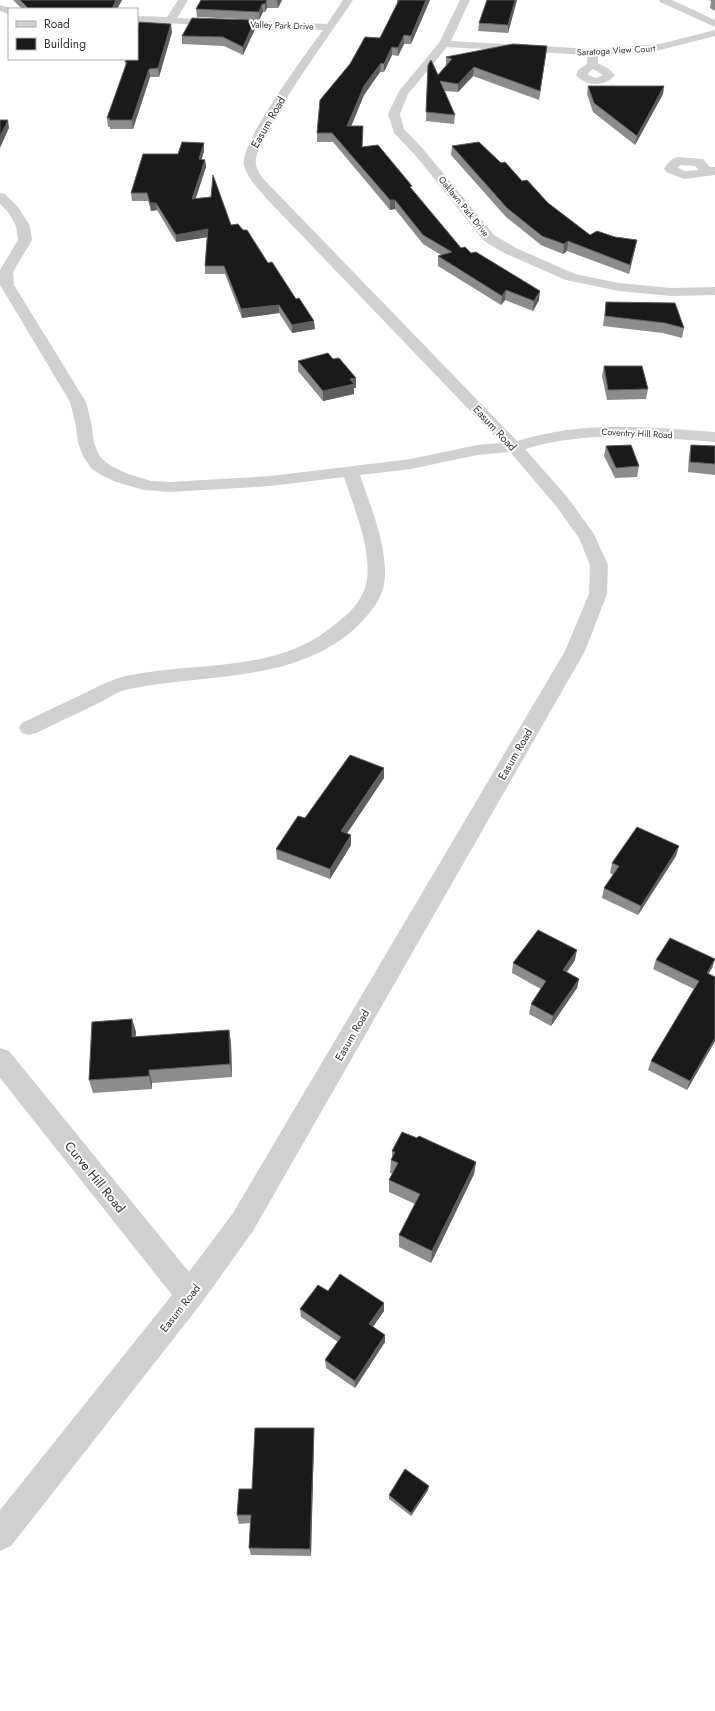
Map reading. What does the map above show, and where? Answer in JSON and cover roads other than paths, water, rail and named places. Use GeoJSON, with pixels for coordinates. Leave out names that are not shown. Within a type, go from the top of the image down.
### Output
{"type":"FeatureCollection","features":[{"type":"Feature","properties":{"kind":"street"},"geometry":{"type":"LineString","coordinates":[[170,21],[183,0]]}},
{"type":"Feature","properties":{"kind":"street","name":"Easum Road"},"geometry":{"type":"LineString","coordinates":[[0,1535],[190,1295],[243,1222],[575,651],[598,594],[599,565],[588,538],[562,502],[514,447],[271,195],[254,174],[250,165],[250,154],[256,140],[297,73],[348,0]]}},
{"type":"Feature","properties":{"kind":"street","name":"Oaklawn Park Drive"},"geometry":{"type":"LineString","coordinates":[[465,0],[444,44],[403,93],[394,114],[398,130],[420,153],[489,238],[511,252],[571,277],[619,287],[671,292],[715,292]]}},
{"type":"Feature","properties":{"kind":"street"},"geometry":{"type":"LineString","coordinates":[[664,0],[715,24]]}},
{"type":"Feature","properties":{"kind":"street","name":"Valley Park Drive"},"geometry":{"type":"LineString","coordinates":[[138,20],[330,27]]}},
{"type":"Feature","properties":{"kind":"street","name":"Saratoga View Court"},"geometry":{"type":"LineString","coordinates":[[444,44],[593,52],[660,48],[715,33]]}},
{"type":"Feature","properties":{"kind":"street"},"geometry":{"type":"LineString","coordinates":[[592,66],[593,52]]}},
{"type":"Feature","properties":{"kind":"street","name":"Coventry Hill Road"},"geometry":{"type":"LineString","coordinates":[[0,197],[14,211],[23,226],[25,240],[6,272],[7,285],[78,402],[84,426],[86,443],[91,456],[97,464],[107,471],[136,483],[170,488],[271,480],[411,464],[477,450],[514,447],[537,440],[566,434],[597,431],[627,430],[715,437]]}},
{"type":"Feature","properties":{"kind":"street"},"geometry":{"type":"LineString","coordinates":[[30,728],[125,684],[277,662],[298,656],[323,643],[344,628],[363,609],[373,591],[376,567],[375,553],[350,471]]}},
{"type":"Feature","properties":{"kind":"street","name":"Curve Hill Road"},"geometry":{"type":"LineString","coordinates":[[0,1058],[190,1295]]}}]}
